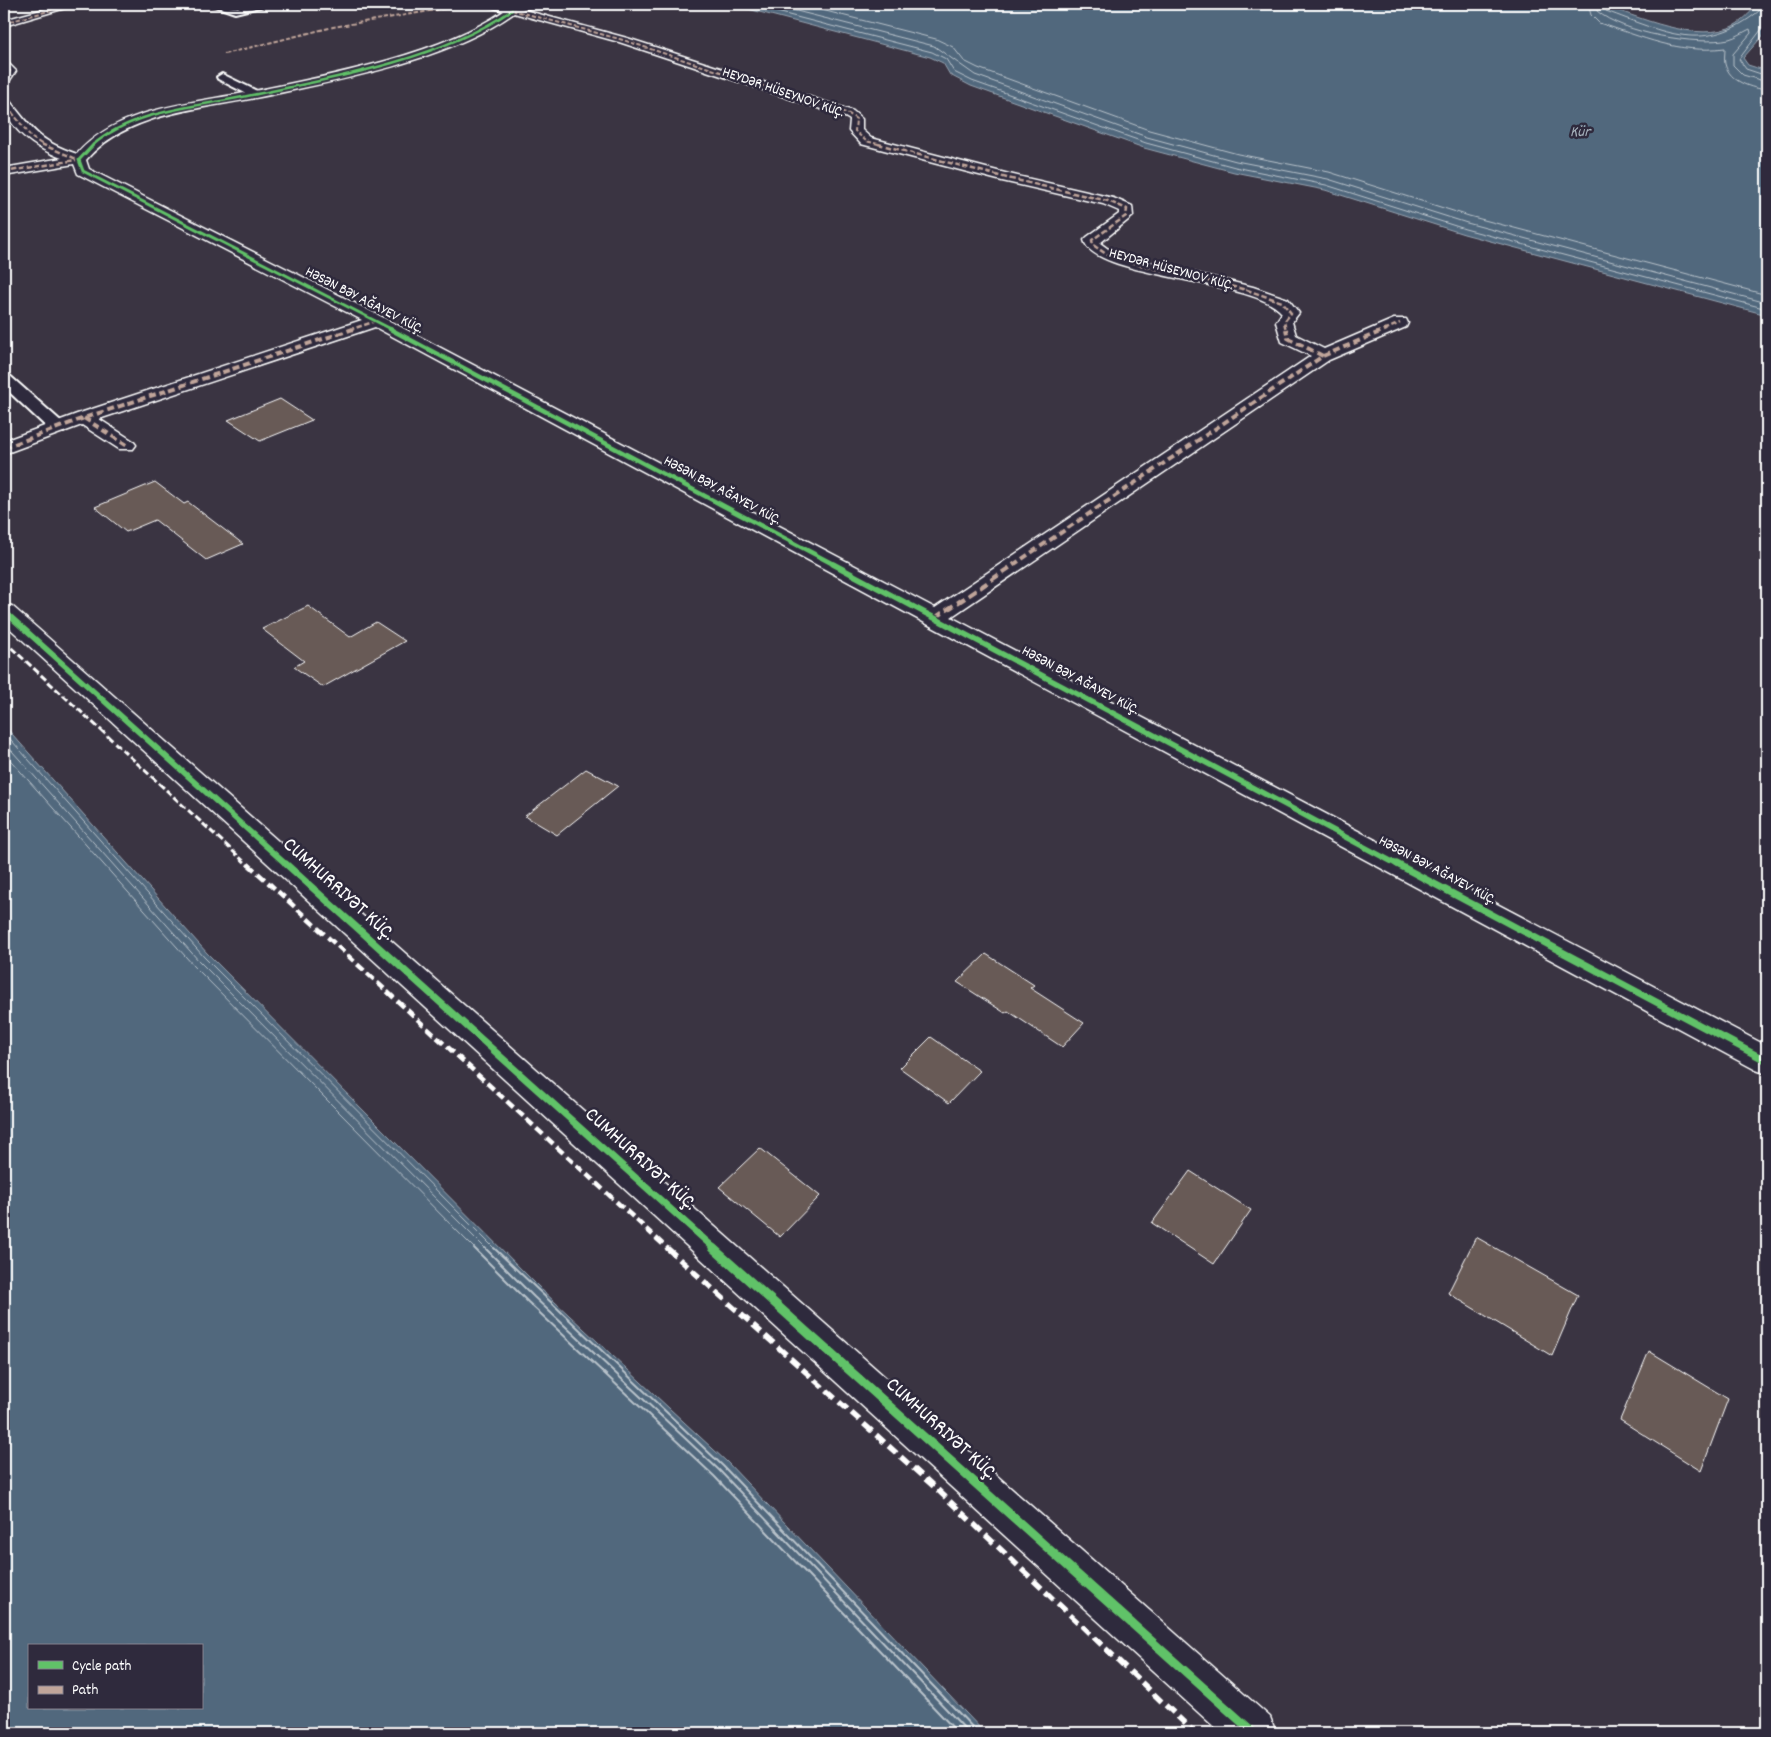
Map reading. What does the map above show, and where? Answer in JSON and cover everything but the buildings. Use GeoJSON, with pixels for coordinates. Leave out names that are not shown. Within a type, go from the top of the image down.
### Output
{"type":"FeatureCollection","features":[{"type":"Feature","properties":{"kind":"street"},"geometry":{"type":"LineString","coordinates":[[4,23],[74,4]]}},
{"type":"Feature","properties":{"kind":"street","name":"HEYDƏR HÜSEYNOV KÜÇ."},"geometry":{"type":"LineString","coordinates":[[492,4],[623,40],[849,114],[856,119],[855,131],[866,141],[1007,178],[1108,201],[1127,209],[1126,216],[1092,240],[1093,245],[1106,254],[1140,265],[1247,290],[1282,302],[1291,313],[1284,322],[1288,338],[1323,356]]}},
{"type":"Feature","properties":{"kind":"street"},"geometry":{"type":"LineString","coordinates":[[4,172],[79,160],[97,141],[125,126],[159,115],[346,75],[394,62],[469,34],[502,18],[512,10]]}},
{"type":"Feature","properties":{"kind":"street"},"geometry":{"type":"LineString","coordinates":[[4,65],[10,71],[4,80]]}},
{"type":"Feature","properties":{"kind":"street"},"geometry":{"type":"LineString","coordinates":[[4,102],[32,138],[47,148],[79,160]]}},
{"type":"Feature","properties":{"kind":"street","name":"HƏSƏN BƏY AĞAYEV KÜÇ."},"geometry":{"type":"LineString","coordinates":[[79,160],[83,171],[376,321],[1767,1061]]}},
{"type":"Feature","properties":{"kind":"street"},"geometry":{"type":"LineString","coordinates":[[4,448],[84,418],[376,321]]}},
{"type":"Feature","properties":{"kind":"street"},"geometry":{"type":"LineString","coordinates":[[935,618],[1323,356],[1400,323]]}},
{"type":"Feature","properties":{"kind":"street"},"geometry":{"type":"LineString","coordinates":[[84,418],[126,445]]}},
{"type":"Feature","properties":{"kind":"street","name":"CUMHURRIYƏT KÜÇ."},"geometry":{"type":"LineString","coordinates":[[4,612],[1254,1733]]}},
{"type":"Feature","properties":{"kind":"lane"},"geometry":{"type":"LineString","coordinates":[[214,4],[235,10],[267,4]]}},
{"type":"Feature","properties":{"kind":"lane"},"geometry":{"type":"LineString","coordinates":[[512,10],[535,4]]}},
{"type":"Feature","properties":{"kind":"lane"},"geometry":{"type":"LineString","coordinates":[[222,77],[254,94]]}},
{"type":"Feature","properties":{"kind":"lane"},"geometry":{"type":"LineString","coordinates":[[4,379],[58,428]]}},
{"type":"Feature","properties":{"kind":"water","name":"Kür"},"geometry":{"type":"Polygon","coordinates":[[[729,4],[1601,4],[1668,27],[1704,32],[1721,30],[1735,25],[1753,10],[1754,4],[1767,4],[1767,31],[1743,58],[1748,65],[1767,71],[1767,315],[1464,234],[1325,190],[1234,172],[1144,148],[971,86],[950,75],[943,63],[930,57],[729,4]]]}},
{"type":"Feature","properties":{"kind":"water"},"geometry":{"type":"Polygon","coordinates":[[[4,725],[207,953],[541,1289],[727,1462],[985,1733],[4,1733],[4,725]]]}},
{"type":"Feature","properties":{"kind":"railway"},"geometry":{"type":"LineString","coordinates":[[4,641],[249,866]]}},
{"type":"Feature","properties":{"kind":"railway"},"geometry":{"type":"LineString","coordinates":[[248,864],[668,1249]]}},
{"type":"Feature","properties":{"kind":"railway"},"geometry":{"type":"LineString","coordinates":[[667,1248],[940,1492],[1195,1733]]}},
{"type":"Feature","properties":{"kind":"marked path"},"geometry":{"type":"LineString","coordinates":[[4,23],[74,4]]}},
{"type":"Feature","properties":{"kind":"marked path"},"geometry":{"type":"LineString","coordinates":[[224,54],[333,27],[472,4]]}},
{"type":"Feature","properties":{"kind":"marked path"},"geometry":{"type":"LineString","coordinates":[[512,10],[623,40],[849,114],[856,119],[855,131],[866,141],[1007,178],[1108,201],[1127,209],[1126,216],[1092,240],[1093,245],[1106,254],[1140,265],[1247,290],[1282,302],[1291,313],[1284,322],[1288,338],[1323,356],[935,618]]}},
{"type":"Feature","properties":{"kind":"marked path"},"geometry":{"type":"LineString","coordinates":[[4,65],[10,71],[4,80]]}},
{"type":"Feature","properties":{"kind":"marked path"},"geometry":{"type":"LineString","coordinates":[[4,102],[32,138],[47,148],[79,160]]}},
{"type":"Feature","properties":{"kind":"marked path"},"geometry":{"type":"LineString","coordinates":[[4,172],[76,160]]}},
{"type":"Feature","properties":{"kind":"marked path"},"geometry":{"type":"LineString","coordinates":[[4,448],[84,418],[376,321]]}},
{"type":"Feature","properties":{"kind":"marked path"},"geometry":{"type":"LineString","coordinates":[[1323,356],[1400,323]]}},
{"type":"Feature","properties":{"kind":"marked path"},"geometry":{"type":"LineString","coordinates":[[84,418],[126,445]]}},
{"type":"Feature","properties":{"kind":"cycle path"},"geometry":{"type":"LineString","coordinates":[[512,10],[488,25],[445,44],[366,69],[145,118],[128,124],[98,141],[79,160],[83,171],[376,321],[1767,1061]]}},
{"type":"Feature","properties":{"kind":"cycle path"},"geometry":{"type":"LineString","coordinates":[[4,611],[1254,1733]]}}]}
